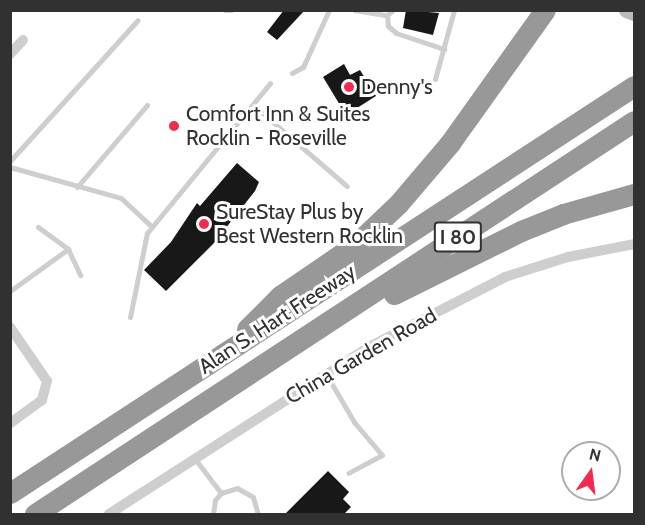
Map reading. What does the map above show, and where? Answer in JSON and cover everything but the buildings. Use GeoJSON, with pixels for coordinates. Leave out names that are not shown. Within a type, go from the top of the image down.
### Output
{"type":"FeatureCollection","features":[{"type":"Feature","properties":{"kind":"highway"},"geometry":{"type":"LineString","coordinates":[[219,357],[280,296],[356,244],[399,203],[450,143],[545,10]]}},
{"type":"Feature","properties":{"kind":"highway","name":"Alan S. Hart Freeway"},"geometry":{"type":"LineString","coordinates":[[10,493],[634,86]]}},
{"type":"Feature","properties":{"kind":"highway","name":"Alan S. Hart Freeway"},"geometry":{"type":"LineString","coordinates":[[35,514],[634,121]]}},
{"type":"Feature","properties":{"kind":"highway"},"geometry":{"type":"LineString","coordinates":[[282,353],[522,231],[563,214],[634,194]]}},
{"type":"Feature","properties":{"kind":"main road"},"geometry":{"type":"LineString","coordinates":[[626,10],[634,13]]}},
{"type":"Feature","properties":{"kind":"street"},"geometry":{"type":"LineString","coordinates":[[10,54],[23,40]]}},
{"type":"Feature","properties":{"kind":"street","name":"China Garden Road"},"geometry":{"type":"LineString","coordinates":[[109,514],[194,457],[371,346],[505,277],[568,257],[634,244]]}},
{"type":"Feature","properties":{"kind":"street"},"geometry":{"type":"LineString","coordinates":[[10,327],[47,381],[42,400],[10,423]]}},
{"type":"Feature","properties":{"kind":"lane"},"geometry":{"type":"LineString","coordinates":[[225,10],[231,10]]}},
{"type":"Feature","properties":{"kind":"lane"},"geometry":{"type":"LineString","coordinates":[[292,73],[303,67],[329,10]]}},
{"type":"Feature","properties":{"kind":"lane"},"geometry":{"type":"LineString","coordinates":[[354,10],[387,15],[393,10]]}},
{"type":"Feature","properties":{"kind":"lane"},"geometry":{"type":"LineString","coordinates":[[435,80],[454,10]]}},
{"type":"Feature","properties":{"kind":"lane"},"geometry":{"type":"LineString","coordinates":[[387,15],[388,26],[396,33],[444,48]]}},
{"type":"Feature","properties":{"kind":"lane"},"geometry":{"type":"LineString","coordinates":[[10,161],[138,20]]}},
{"type":"Feature","properties":{"kind":"lane"},"geometry":{"type":"LineString","coordinates":[[130,317],[147,233],[270,84]]}},
{"type":"Feature","properties":{"kind":"lane"},"geometry":{"type":"LineString","coordinates":[[78,187],[147,105]]}},
{"type":"Feature","properties":{"kind":"lane"},"geometry":{"type":"LineString","coordinates":[[253,105],[348,186]]}},
{"type":"Feature","properties":{"kind":"lane"},"geometry":{"type":"LineString","coordinates":[[10,167],[121,198],[152,228]]}},
{"type":"Feature","properties":{"kind":"lane"},"geometry":{"type":"LineString","coordinates":[[38,227],[68,249],[80,275]]}},
{"type":"Feature","properties":{"kind":"lane"},"geometry":{"type":"LineString","coordinates":[[10,291],[68,249]]}},
{"type":"Feature","properties":{"kind":"lane"},"geometry":{"type":"LineString","coordinates":[[326,374],[354,422],[382,455],[348,473]]}},
{"type":"Feature","properties":{"kind":"lane"},"geometry":{"type":"LineString","coordinates":[[194,457],[221,493]]}},
{"type":"Feature","properties":{"kind":"lane"},"geometry":{"type":"LineString","coordinates":[[213,514],[215,500],[221,493],[237,488],[246,491],[257,504],[258,514]]}},
{"type":"Feature","properties":{"kind":"place","name":"Denny's"},"geometry":{"type":"Point","coordinates":[349,87]}},
{"type":"Feature","properties":{"kind":"place","name":"Comfort Inn & Suites Rocklin - Roseville"},"geometry":{"type":"Point","coordinates":[174,126]}},
{"type":"Feature","properties":{"kind":"place","name":"SureStay Plus by Best Western Rocklin"},"geometry":{"type":"Point","coordinates":[204,224]}}]}
